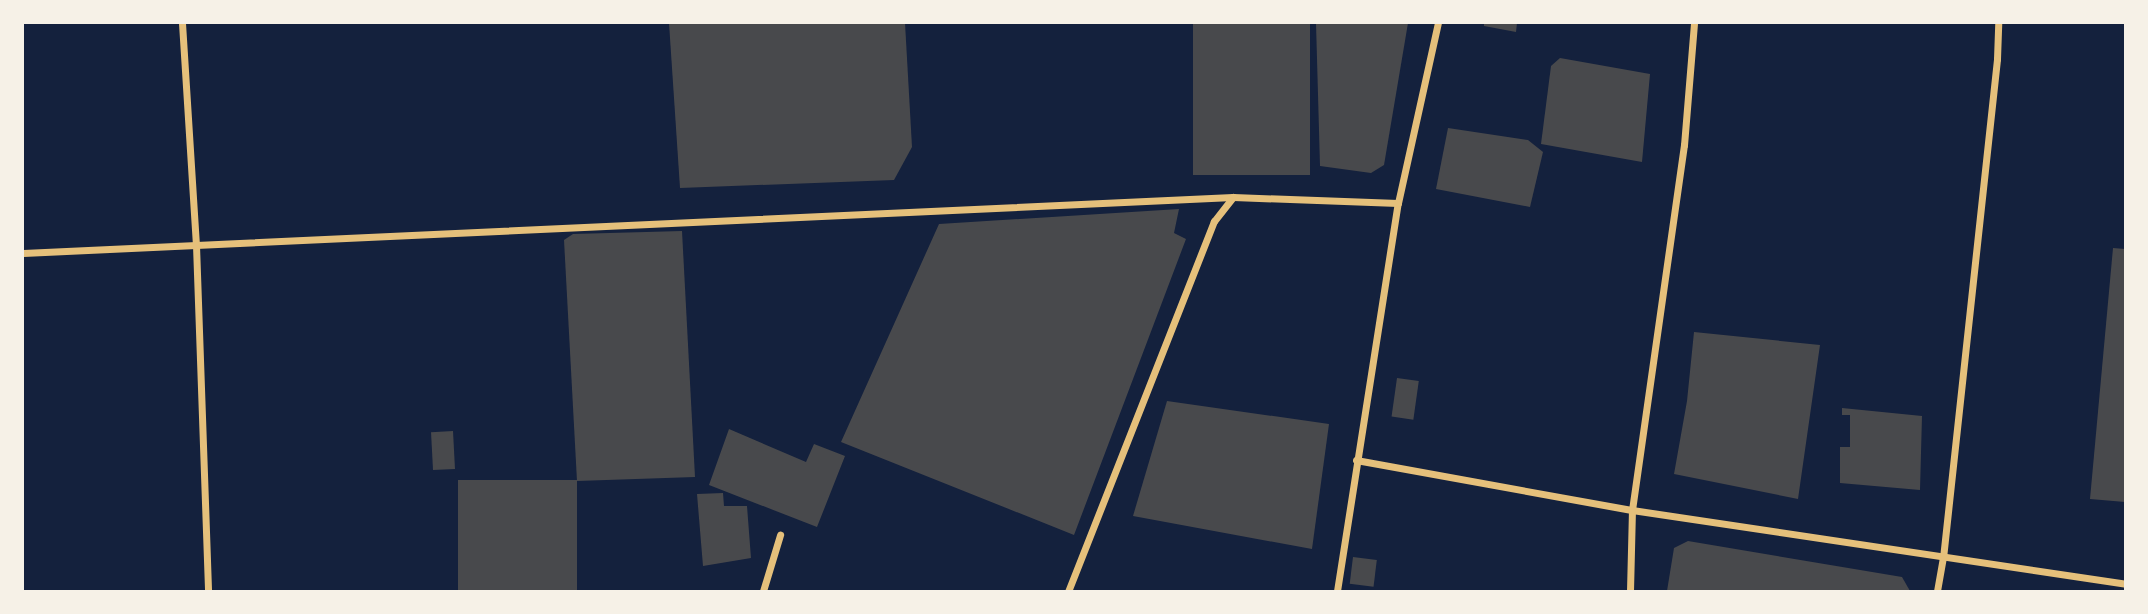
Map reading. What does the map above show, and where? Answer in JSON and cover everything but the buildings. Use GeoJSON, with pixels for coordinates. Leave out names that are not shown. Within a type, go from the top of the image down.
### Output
{"type":"FeatureCollection","features":[{"type":"Feature","properties":{"kind":"street"},"geometry":{"type":"LineString","coordinates":[[182,23],[197,245],[208,591]]}},
{"type":"Feature","properties":{"kind":"street"},"geometry":{"type":"LineString","coordinates":[[1337,591],[1398,203],[1438,23]]}},
{"type":"Feature","properties":{"kind":"street"},"geometry":{"type":"LineString","coordinates":[[1630,591],[1632,510],[1684,145],[1694,23]]}},
{"type":"Feature","properties":{"kind":"street"},"geometry":{"type":"LineString","coordinates":[[1937,591],[1943,558],[1997,59],[1998,23]]}},
{"type":"Feature","properties":{"kind":"street"},"geometry":{"type":"LineString","coordinates":[[1068,591],[1214,221],[1233,197]]}},
{"type":"Feature","properties":{"kind":"street"},"geometry":{"type":"LineString","coordinates":[[23,253],[1233,197],[1398,203]]}},
{"type":"Feature","properties":{"kind":"street"},"geometry":{"type":"LineString","coordinates":[[1356,460],[1632,510],[2125,584]]}},
{"type":"Feature","properties":{"kind":"street"},"geometry":{"type":"LineString","coordinates":[[763,591],[780,535]]}}]}
